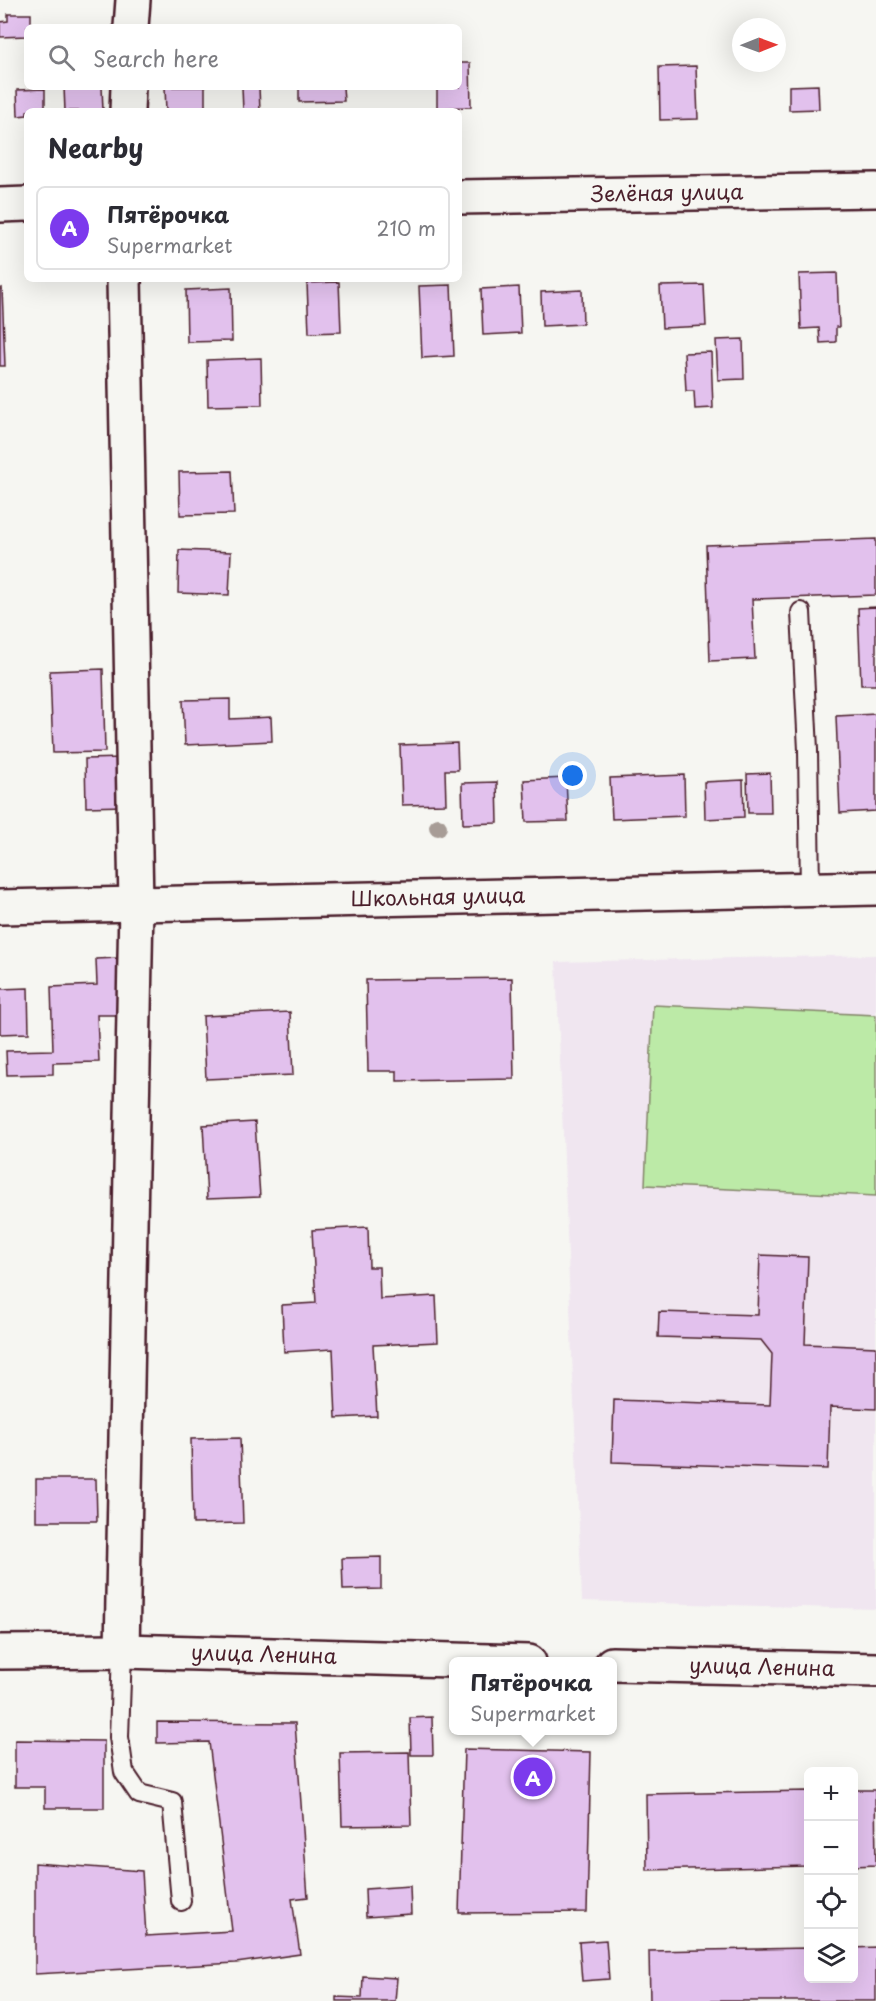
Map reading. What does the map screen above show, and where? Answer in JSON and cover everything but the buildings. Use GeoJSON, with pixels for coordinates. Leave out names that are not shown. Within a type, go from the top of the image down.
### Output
{"type":"FeatureCollection","features":[{"type":"Feature","properties":{"kind":"street"},"geometry":{"type":"LineString","coordinates":[[131,24],[133,0]]}},
{"type":"Feature","properties":{"kind":"street"},"geometry":{"type":"LineString","coordinates":[[127,108],[128,90]]}},
{"type":"Feature","properties":{"kind":"street","name":"Зелёная улица"},"geometry":{"type":"LineString","coordinates":[[462,197],[876,190]]}},
{"type":"Feature","properties":{"kind":"street"},"geometry":{"type":"LineString","coordinates":[[0,204],[24,204]]}},
{"type":"Feature","properties":{"kind":"street"},"geometry":{"type":"LineString","coordinates":[[122,1651],[136,904],[124,282]]}},
{"type":"Feature","properties":{"kind":"street","name":"Школьная улица"},"geometry":{"type":"LineString","coordinates":[[0,907],[876,888]]}},
{"type":"Feature","properties":{"kind":"street","name":"улица Ленина"},"geometry":{"type":"LineString","coordinates":[[0,1652],[122,1651],[449,1660]]}},
{"type":"Feature","properties":{"kind":"street","name":"улица Ленина"},"geometry":{"type":"LineString","coordinates":[[617,1664],[876,1670]]}},
{"type":"Feature","properties":{"kind":"lane"},"geometry":{"type":"LineString","coordinates":[[801,612],[808,750],[810,889]]}},
{"type":"Feature","properties":{"kind":"lane"},"geometry":{"type":"LineString","coordinates":[[122,1651],[119,1737],[124,1772],[139,1794],[172,1802],[181,1901]]}},
{"type":"Feature","properties":{"kind":"shaded area"},"geometry":{"type":"Polygon","coordinates":[[[876,955],[876,1609],[582,1601],[556,962],[876,955]]]}},
{"type":"Feature","properties":{"kind":"green space"},"geometry":{"type":"Polygon","coordinates":[[[653,1005],[876,1015],[876,1196],[645,1185],[653,1005]]]}},
{"type":"Feature","properties":{"kind":"place","name":"Пятёрочка"},"geometry":{"type":"Point","coordinates":[533,1777]}}]}
